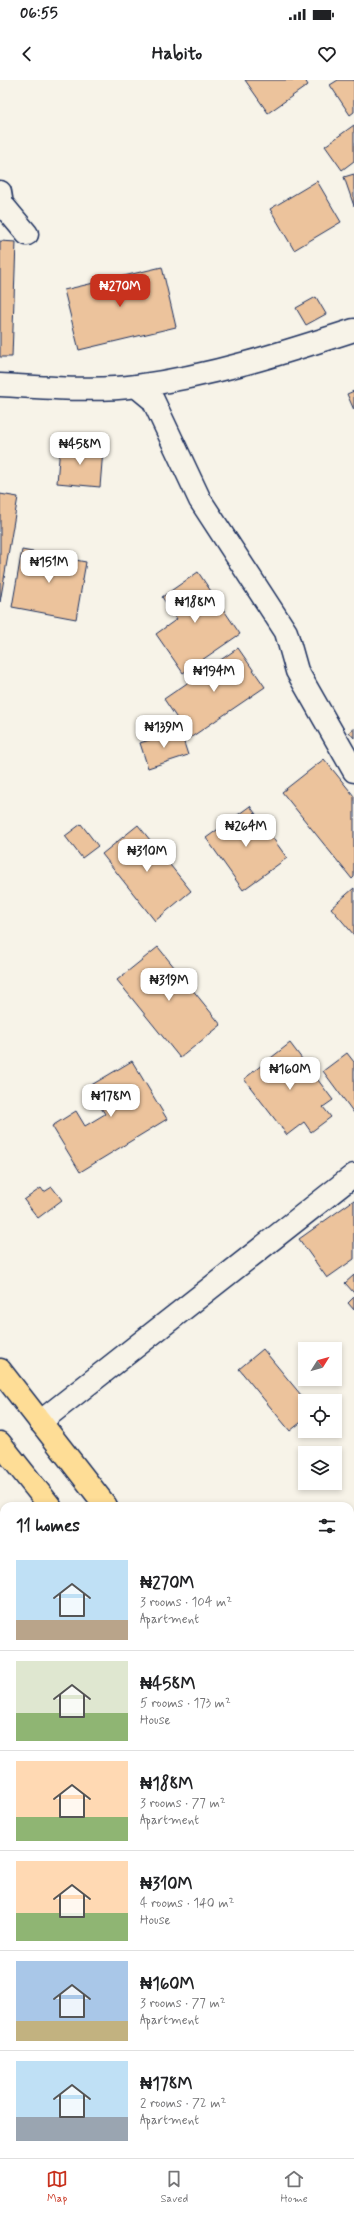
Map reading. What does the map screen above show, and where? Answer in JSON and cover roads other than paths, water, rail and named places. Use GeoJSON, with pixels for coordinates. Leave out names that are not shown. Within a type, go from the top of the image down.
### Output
{"type":"FeatureCollection","features":[{"type":"Feature","properties":{"kind":"highway"},"geometry":{"type":"LineString","coordinates":[[0,1370],[103,1502]]}},
{"type":"Feature","properties":{"kind":"highway"},"geometry":{"type":"LineString","coordinates":[[0,1443],[47,1502]]}},
{"type":"Feature","properties":{"kind":"street"},"geometry":{"type":"LineString","coordinates":[[0,192],[2,204],[27,234]]}},
{"type":"Feature","properties":{"kind":"street"},"geometry":{"type":"LineString","coordinates":[[0,385],[70,388],[136,386],[256,362],[354,330]]}},
{"type":"Feature","properties":{"kind":"street"},"geometry":{"type":"LineString","coordinates":[[136,386],[153,400],[200,500],[286,632],[297,671],[354,771]]}},
{"type":"Feature","properties":{"kind":"street"},"geometry":{"type":"LineString","coordinates":[[40,1422],[354,1175]]}}]}
